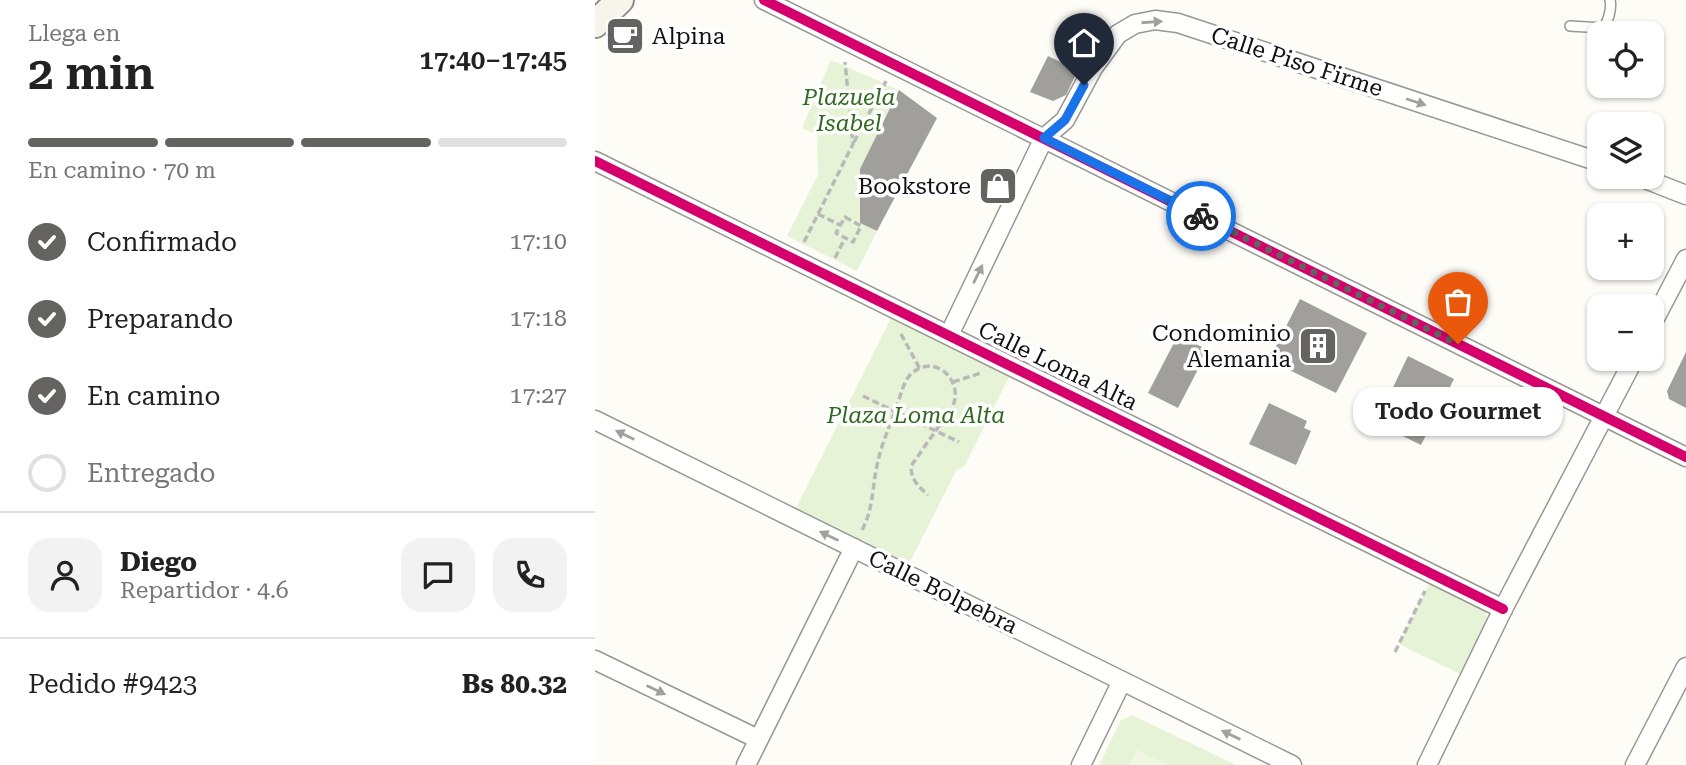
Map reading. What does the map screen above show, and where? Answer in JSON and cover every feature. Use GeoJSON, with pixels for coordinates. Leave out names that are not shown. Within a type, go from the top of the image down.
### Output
{"type":"FeatureCollection","features":[{"type":"Feature","properties":{"kind":"street"},"geometry":{"type":"LineString","coordinates":[[595,24],[619,0]]}},
{"type":"Feature","properties":{"kind":"street"},"geometry":{"type":"LineString","coordinates":[[764,0],[1686,457]]}},
{"type":"Feature","properties":{"kind":"street","name":"Calle Piso Firme"},"geometry":{"type":"LineString","coordinates":[[949,335],[1044,138],[1065,120],[1093,68],[1118,34],[1135,24],[1154,20],[1178,23],[1587,158]]}},
{"type":"Feature","properties":{"kind":"street","name":"Calle Loma Alta"},"geometry":{"type":"LineString","coordinates":[[595,161],[1503,609]]}},
{"type":"Feature","properties":{"kind":"street"},"geometry":{"type":"LineString","coordinates":[[1664,186],[1686,195]]}},
{"type":"Feature","properties":{"kind":"street"},"geometry":{"type":"LineString","coordinates":[[1664,301],[1686,259]]}},
{"type":"Feature","properties":{"kind":"street"},"geometry":{"type":"LineString","coordinates":[[1427,765],[1503,609],[1628,371]]}},
{"type":"Feature","properties":{"kind":"street","name":"Calle Bolpebra"},"geometry":{"type":"LineString","coordinates":[[595,420],[1292,765]]}},
{"type":"Feature","properties":{"kind":"street"},"geometry":{"type":"LineString","coordinates":[[745,765],[854,548]]}},
{"type":"Feature","properties":{"kind":"street"},"geometry":{"type":"LineString","coordinates":[[595,660],[758,739]]}},
{"type":"Feature","properties":{"kind":"street"},"geometry":{"type":"LineString","coordinates":[[1635,765],[1686,667]]}},
{"type":"Feature","properties":{"kind":"street"},"geometry":{"type":"LineString","coordinates":[[1081,765],[1122,681]]}},
{"type":"Feature","properties":{"kind":"lane"},"geometry":{"type":"LineString","coordinates":[[1570,26],[1603,28],[1611,7],[1610,0]]}},
{"type":"Feature","properties":{"kind":"path"},"geometry":{"type":"LineString","coordinates":[[845,39],[853,144]]}},
{"type":"Feature","properties":{"kind":"path"},"geometry":{"type":"LineString","coordinates":[[796,260],[894,64]]}},
{"type":"Feature","properties":{"kind":"path"},"geometry":{"type":"LineString","coordinates":[[818,214],[840,225]]}},
{"type":"Feature","properties":{"kind":"path"},"geometry":{"type":"LineString","coordinates":[[845,217],[861,226],[853,242],[836,233],[840,225],[845,217]]}},
{"type":"Feature","properties":{"kind":"path"},"geometry":{"type":"LineString","coordinates":[[854,548],[868,518],[878,462],[895,411],[909,377],[928,366],[948,374],[953,382],[956,398],[912,466],[911,475],[914,481],[928,495]]}},
{"type":"Feature","properties":{"kind":"path"},"geometry":{"type":"LineString","coordinates":[[863,396],[959,442]]}},
{"type":"Feature","properties":{"kind":"path"},"geometry":{"type":"LineString","coordinates":[[1395,652],[1433,574]]}},
{"type":"Feature","properties":{"kind":"green space","name":"Plazuela Isabel"},"geometry":{"type":"Polygon","coordinates":[[[831,60],[899,90],[860,169],[860,223],[877,231],[857,271],[787,236],[818,175],[817,135],[802,128],[831,60]]]}},
{"type":"Feature","properties":{"kind":"green space","name":"Plaza Loma Alta"},"geometry":{"type":"Polygon","coordinates":[[[893,314],[1011,373],[964,467],[957,469],[909,564],[796,508],[893,314]]]}},
{"type":"Feature","properties":{"kind":"green space"},"geometry":{"type":"Polygon","coordinates":[[[1431,580],[1484,605],[1488,622],[1462,675],[1399,644],[1431,580]]]}},
{"type":"Feature","properties":{"kind":"green space"},"geometry":{"type":"Polygon","coordinates":[[[1132,715],[1236,765],[1099,765],[1121,720],[1132,715]]]}},
{"type":"Feature","properties":{"kind":"green space"},"geometry":{"type":"Polygon","coordinates":[[[1137,750],[1168,765],[1129,765],[1137,750]]]}},
{"type":"Feature","properties":{"kind":"building"},"geometry":{"type":"Polygon","coordinates":[[[1048,56],[1078,70],[1066,95],[1053,101],[1030,92],[1048,56]]]}},
{"type":"Feature","properties":{"kind":"building"},"geometry":{"type":"Polygon","coordinates":[[[899,90],[937,118],[877,231],[860,223],[860,169],[899,90]]]}},
{"type":"Feature","properties":{"kind":"building"},"geometry":{"type":"Polygon","coordinates":[[[1460,284],[1484,298],[1474,315],[1450,301],[1460,284]]]}},
{"type":"Feature","properties":{"kind":"building","name":"Condominio Alemania"},"geometry":{"type":"Polygon","coordinates":[[[1300,299],[1367,333],[1336,393],[1269,360],[1300,299]]]}},
{"type":"Feature","properties":{"kind":"building"},"geometry":{"type":"Polygon","coordinates":[[[1178,335],[1208,350],[1178,408],[1148,393],[1178,335]]]}},
{"type":"Feature","properties":{"kind":"building"},"geometry":{"type":"Polygon","coordinates":[[[1686,352],[1686,408],[1669,399],[1667,391],[1686,352]]]}},
{"type":"Feature","properties":{"kind":"building"},"geometry":{"type":"Polygon","coordinates":[[[1408,356],[1454,379],[1421,445],[1376,423],[1408,356]]]}},
{"type":"Feature","properties":{"kind":"building"},"geometry":{"type":"Polygon","coordinates":[[[1269,403],[1307,421],[1304,428],[1311,431],[1296,465],[1249,444],[1269,403]]]}},
{"type":"Feature","properties":{"kind":"cycle path"},"geometry":{"type":"LineString","coordinates":[[764,0],[1686,457]]}},
{"type":"Feature","properties":{"kind":"cycle path"},"geometry":{"type":"LineString","coordinates":[[595,161],[1503,609]]}},
{"type":"Feature","properties":{"kind":"way so far"},"geometry":{"type":"LineString","coordinates":[[1201,216],[1458,344]]}},
{"type":"Feature","properties":{"kind":"place","name":"Alpina"},"geometry":{"type":"Point","coordinates":[625,36]}},
{"type":"Feature","properties":{"kind":"place","name":"Bookstore"},"geometry":{"type":"Point","coordinates":[998,186]}},
{"type":"Feature","properties":{"kind":"place","name":"Todo Gourmet"},"geometry":{"type":"Point","coordinates":[1458,344]}},
{"type":"Feature","properties":{"kind":"place","name":"Condominio Alemania"},"geometry":{"type":"Point","coordinates":[1318,346]}},
{"type":"Feature","properties":{"kind":"route"},"geometry":{"type":"LineString","coordinates":[[1084,85],[1065,120],[1044,138],[1201,216]]}}]}
